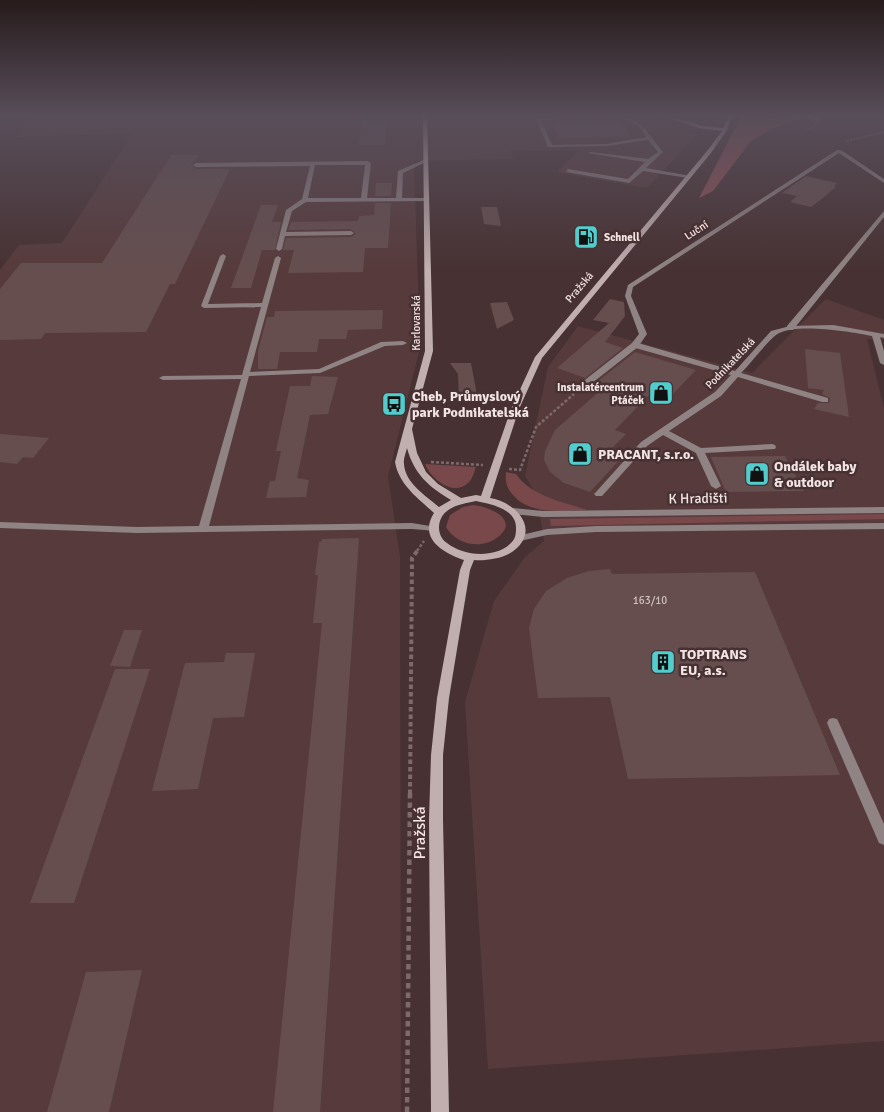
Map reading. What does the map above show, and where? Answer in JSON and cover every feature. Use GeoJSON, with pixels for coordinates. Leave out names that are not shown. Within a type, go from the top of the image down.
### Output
{"type":"FeatureCollection","features":[{"type":"Feature","properties":{"kind":"main road","name":"Karlovarská"},"geometry":{"type":"LineString","coordinates":[[426,167],[429,351],[400,456],[399,468],[408,482],[439,512]]}},
{"type":"Feature","properties":{"kind":"main road","name":"Pražská"},"geometry":{"type":"LineString","coordinates":[[485,499],[495,466],[528,378],[539,357],[695,167]]}},
{"type":"Feature","properties":{"kind":"main road"},"geometry":{"type":"LineString","coordinates":[[409,425],[411,448],[417,462],[431,484],[459,501]]}},
{"type":"Feature","properties":{"kind":"main road"},"geometry":{"type":"LineString","coordinates":[[485,499],[496,501],[513,511],[522,524],[520,538],[514,545],[501,553],[483,557],[460,555],[444,547],[434,535],[433,523],[439,512],[459,501],[485,499]]}},
{"type":"Feature","properties":{"kind":"main road","name":"Pražská"},"geometry":{"type":"LineString","coordinates":[[440,1112],[436,819],[437,755],[443,698],[465,570],[470,557]]}},
{"type":"Feature","properties":{"kind":"street"},"geometry":{"type":"LineString","coordinates":[[304,200],[312,167]]}},
{"type":"Feature","properties":{"kind":"street"},"geometry":{"type":"LineString","coordinates":[[364,200],[368,167]]}},
{"type":"Feature","properties":{"kind":"street"},"geometry":{"type":"LineString","coordinates":[[400,199],[400,172],[411,167]]}},
{"type":"Feature","properties":{"kind":"street","name":"Luční"},"geometry":{"type":"LineString","coordinates":[[635,345],[643,334],[628,296],[630,286],[814,167]]}},
{"type":"Feature","properties":{"kind":"street"},"geometry":{"type":"LineString","coordinates":[[862,167],[884,182]]}},
{"type":"Feature","properties":{"kind":"street"},"geometry":{"type":"LineString","coordinates":[[568,170],[629,181],[642,169],[688,176]]}},
{"type":"Feature","properties":{"kind":"street"},"geometry":{"type":"LineString","coordinates":[[279,249],[289,210],[304,200],[426,200]]}},
{"type":"Feature","properties":{"kind":"street"},"geometry":{"type":"LineString","coordinates":[[790,328],[884,212]]}},
{"type":"Feature","properties":{"kind":"street"},"geometry":{"type":"LineString","coordinates":[[282,234],[351,233]]}},
{"type":"Feature","properties":{"kind":"street"},"geometry":{"type":"LineString","coordinates":[[223,256],[204,306],[265,305]]}},
{"type":"Feature","properties":{"kind":"street"},"geometry":{"type":"LineString","coordinates":[[203,529],[278,258]]}},
{"type":"Feature","properties":{"kind":"street","name":"Podnikatelská"},"geometry":{"type":"LineString","coordinates":[[599,494],[644,444],[718,394],[774,333],[790,328],[833,327],[880,336]]}},
{"type":"Feature","properties":{"kind":"street"},"geometry":{"type":"LineString","coordinates":[[880,336],[884,363]]}},
{"type":"Feature","properties":{"kind":"street"},"geometry":{"type":"LineString","coordinates":[[162,378],[320,371],[384,344],[403,343]]}},
{"type":"Feature","properties":{"kind":"street"},"geometry":{"type":"LineString","coordinates":[[584,385],[635,345],[826,400]]}},
{"type":"Feature","properties":{"kind":"street"},"geometry":{"type":"LineString","coordinates":[[663,431],[700,451],[772,447]]}},
{"type":"Feature","properties":{"kind":"street"},"geometry":{"type":"LineString","coordinates":[[700,451],[716,486]]}},
{"type":"Feature","properties":{"kind":"street","name":"K Hradišti"},"geometry":{"type":"LineString","coordinates":[[513,511],[543,514],[884,510]]}},
{"type":"Feature","properties":{"kind":"street"},"geometry":{"type":"LineString","coordinates":[[0,525],[137,530],[412,526],[433,529]]}},
{"type":"Feature","properties":{"kind":"street"},"geometry":{"type":"LineString","coordinates":[[520,538],[547,532],[596,530],[884,526]]}},
{"type":"Feature","properties":{"kind":"street"},"geometry":{"type":"LineString","coordinates":[[833,723],[884,839]]}},
{"type":"Feature","properties":{"kind":"path"},"geometry":{"type":"LineString","coordinates":[[417,462],[465,463],[520,470],[536,427],[584,385]]}},
{"type":"Feature","properties":{"kind":"path"},"geometry":{"type":"LineString","coordinates":[[407,1112],[412,558],[433,529]]}},
{"type":"Feature","properties":{"kind":"shaded area"},"geometry":{"type":"Polygon","coordinates":[[[111,167],[414,167],[420,348],[388,476],[400,557],[401,1112],[0,1112],[0,270],[19,245],[62,243],[111,167]]]}},
{"type":"Feature","properties":{"kind":"shaded area"},"geometry":{"type":"Polygon","coordinates":[[[562,167],[667,167],[647,188],[557,172],[562,167]]]}},
{"type":"Feature","properties":{"kind":"shaded area"},"geometry":{"type":"Polygon","coordinates":[[[715,167],[731,167],[713,191],[699,198],[715,167]]]}},
{"type":"Feature","properties":{"kind":"shaded area"},"geometry":{"type":"Polygon","coordinates":[[[826,299],[884,320],[884,339],[867,339],[884,408],[884,1041],[488,1069],[465,702],[494,601],[525,557],[544,541],[537,496],[525,476],[548,367],[578,326],[752,373],[826,299]]]}},
{"type":"Feature","properties":{"kind":"shaded area"},"geometry":{"type":"Polygon","coordinates":[[[425,464],[476,467],[469,482],[457,488],[444,485],[438,481],[425,464]]]}},
{"type":"Feature","properties":{"kind":"shaded area"},"geometry":{"type":"Polygon","coordinates":[[[506,472],[516,474],[522,482],[539,493],[587,510],[557,511],[528,506],[519,501],[510,491],[506,483],[506,472]]]}},
{"type":"Feature","properties":{"kind":"shaded area"},"geometry":{"type":"Polygon","coordinates":[[[473,505],[493,511],[504,519],[506,525],[504,530],[492,541],[477,544],[463,542],[450,533],[446,527],[450,515],[463,507],[473,505]]]}},
{"type":"Feature","properties":{"kind":"shaded area"},"geometry":{"type":"Polygon","coordinates":[[[884,514],[884,519],[551,526],[550,519],[884,514]]]}},
{"type":"Feature","properties":{"kind":"building"},"geometry":{"type":"Polygon","coordinates":[[[163,167],[230,169],[175,284],[170,284],[146,332],[45,333],[41,339],[0,340],[0,289],[21,263],[102,263],[163,167]]]}},
{"type":"Feature","properties":{"kind":"building"},"geometry":{"type":"Polygon","coordinates":[[[806,176],[837,183],[834,186],[836,187],[811,207],[790,202],[797,196],[782,193],[806,176]]]}},
{"type":"Feature","properties":{"kind":"building"},"geometry":{"type":"Polygon","coordinates":[[[376,183],[392,183],[391,196],[375,196],[376,183]]]}},
{"type":"Feature","properties":{"kind":"building"},"geometry":{"type":"Polygon","coordinates":[[[375,203],[391,203],[388,248],[365,248],[363,272],[288,273],[294,250],[283,250],[286,238],[351,237],[356,234],[351,229],[288,230],[291,222],[358,221],[359,216],[374,215],[375,203]]]}},
{"type":"Feature","properties":{"kind":"building"},"geometry":{"type":"Polygon","coordinates":[[[261,205],[278,205],[272,222],[281,222],[275,250],[262,250],[251,288],[231,288],[261,205]]]}},
{"type":"Feature","properties":{"kind":"building"},"geometry":{"type":"Polygon","coordinates":[[[481,207],[497,207],[501,226],[484,224],[481,207]]]}},
{"type":"Feature","properties":{"kind":"building"},"geometry":{"type":"Polygon","coordinates":[[[610,299],[624,302],[625,316],[605,342],[623,348],[585,378],[557,368],[609,323],[593,320],[610,299]]]}},
{"type":"Feature","properties":{"kind":"building"},"geometry":{"type":"Polygon","coordinates":[[[507,302],[514,320],[497,329],[490,303],[507,302]]]}},
{"type":"Feature","properties":{"kind":"building"},"geometry":{"type":"Polygon","coordinates":[[[383,310],[382,329],[348,330],[346,339],[319,339],[317,352],[280,352],[277,369],[258,369],[258,351],[267,317],[274,317],[275,311],[383,310]]]}},
{"type":"Feature","properties":{"kind":"building"},"geometry":{"type":"Polygon","coordinates":[[[805,349],[840,353],[849,417],[814,409],[818,403],[829,403],[830,398],[822,394],[824,390],[808,388],[805,349]]]}},
{"type":"Feature","properties":{"kind":"building"},"geometry":{"type":"Polygon","coordinates":[[[635,352],[696,370],[669,398],[651,393],[615,430],[626,434],[609,451],[623,456],[590,492],[564,483],[550,472],[544,460],[545,451],[555,430],[607,385],[597,382],[635,352]]]}},
{"type":"Feature","properties":{"kind":"building"},"geometry":{"type":"Polygon","coordinates":[[[450,363],[471,363],[478,400],[459,400],[458,374],[450,363]]]}},
{"type":"Feature","properties":{"kind":"building"},"geometry":{"type":"Polygon","coordinates":[[[312,376],[338,377],[328,414],[310,415],[297,478],[309,480],[306,497],[266,498],[270,481],[275,481],[281,451],[276,451],[290,386],[310,386],[312,376]]]}},
{"type":"Feature","properties":{"kind":"building"},"geometry":{"type":"Polygon","coordinates":[[[0,434],[49,438],[33,458],[23,457],[17,464],[0,462],[0,434]]]}},
{"type":"Feature","properties":{"kind":"building","name":"Ondálek baby & outdoor"},"geometry":{"type":"Polygon","coordinates":[[[785,456],[804,491],[726,492],[711,457],[785,456]]]}},
{"type":"Feature","properties":{"kind":"building"},"geometry":{"type":"Polygon","coordinates":[[[359,538],[320,1112],[273,1112],[322,623],[313,623],[318,575],[315,575],[319,542],[322,539],[359,538]]]}},
{"type":"Feature","properties":{"kind":"building","name":"TOPTRANS EU, a.s."},"geometry":{"type":"Polygon","coordinates":[[[610,569],[612,574],[755,572],[840,775],[628,779],[610,697],[538,698],[529,628],[534,609],[546,591],[567,578],[589,571],[610,569]]]}},
{"type":"Feature","properties":{"kind":"building"},"geometry":{"type":"Polygon","coordinates":[[[124,630],[142,630],[130,667],[110,666],[124,630]]]}},
{"type":"Feature","properties":{"kind":"building"},"geometry":{"type":"Polygon","coordinates":[[[226,653],[255,653],[244,717],[213,718],[198,789],[152,791],[185,663],[224,662],[226,653]]]}},
{"type":"Feature","properties":{"kind":"building"},"geometry":{"type":"Polygon","coordinates":[[[115,669],[150,669],[74,903],[30,903],[115,669]]]}},
{"type":"Feature","properties":{"kind":"building"},"geometry":{"type":"Polygon","coordinates":[[[142,970],[109,1112],[47,1112],[86,972],[142,970]]]}},
{"type":"Feature","properties":{"kind":"place","name":"Schnell"},"geometry":{"type":"Point","coordinates":[586,237]}},
{"type":"Feature","properties":{"kind":"place","name":"Instalatércentrum Ptáček"},"geometry":{"type":"Point","coordinates":[661,393]}},
{"type":"Feature","properties":{"kind":"place","name":"Cheb, Průmyslový park Podnikatelská"},"geometry":{"type":"Point","coordinates":[394,404]}},
{"type":"Feature","properties":{"kind":"place","name":"PRACANT, s.r.o."},"geometry":{"type":"Point","coordinates":[580,454]}},
{"type":"Feature","properties":{"kind":"place","name":"Ondálek baby & outdoor"},"geometry":{"type":"Point","coordinates":[757,474]}},
{"type":"Feature","properties":{"kind":"place","name":"TOPTRANS EU, a.s."},"geometry":{"type":"Point","coordinates":[663,662]}}]}
